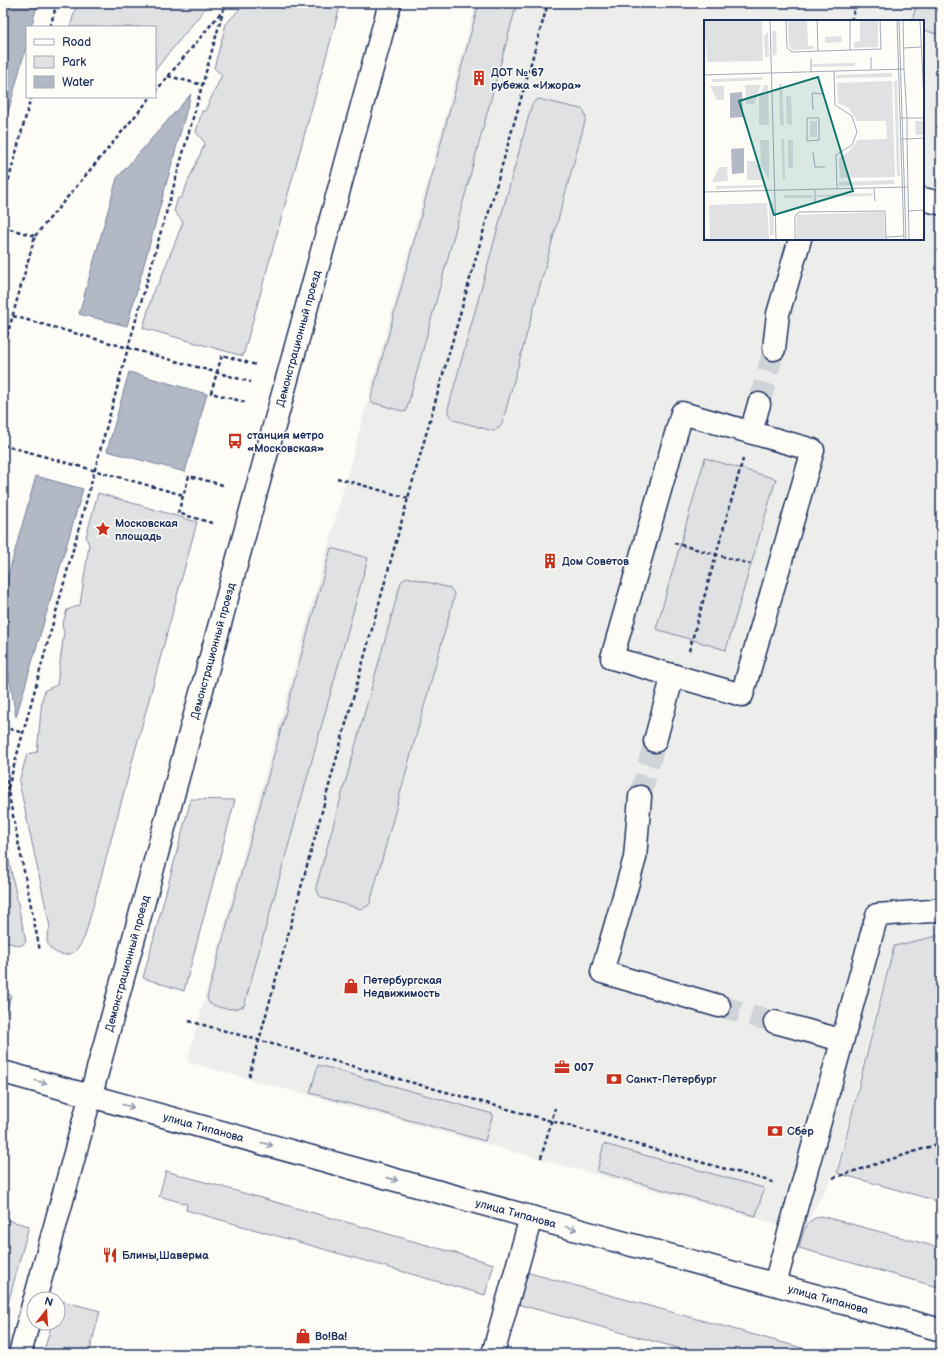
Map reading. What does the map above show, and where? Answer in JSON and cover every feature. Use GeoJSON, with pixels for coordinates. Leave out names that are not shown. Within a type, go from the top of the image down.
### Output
{"type":"FeatureCollection","features":[{"type":"Feature","properties":{"kind":"street","name":"Демонстрационный проезд"},"geometry":{"type":"LineString","coordinates":[[36,1291],[390,3]]}},
{"type":"Feature","properties":{"kind":"street"},"geometry":{"type":"LineString","coordinates":[[774,349],[778,314],[800,240]]}},
{"type":"Feature","properties":{"kind":"street"},"geometry":{"type":"LineString","coordinates":[[751,432],[759,404]]}},
{"type":"Feature","properties":{"kind":"street"},"geometry":{"type":"LineString","coordinates":[[682,413],[813,450],[742,695],[612,658],[647,535],[682,413]]}},
{"type":"Feature","properties":{"kind":"street"},"geometry":{"type":"LineString","coordinates":[[655,741],[677,676]]}},
{"type":"Feature","properties":{"kind":"street"},"geometry":{"type":"LineString","coordinates":[[640,797],[635,858],[602,972],[719,1006]]}},
{"type":"Feature","properties":{"kind":"street"},"geometry":{"type":"LineString","coordinates":[[775,1284],[841,1040],[877,915],[931,911],[941,908]]}},
{"type":"Feature","properties":{"kind":"street"},"geometry":{"type":"LineString","coordinates":[[775,1022],[841,1040]]}},
{"type":"Feature","properties":{"kind":"street"},"geometry":{"type":"LineString","coordinates":[[3,1072],[90,1096]]}},
{"type":"Feature","properties":{"kind":"street","name":"улица Типанова"},"geometry":{"type":"LineString","coordinates":[[90,1096],[941,1330]]}},
{"type":"Feature","properties":{"kind":"street"},"geometry":{"type":"LineString","coordinates":[[493,1354],[531,1217]]}},
{"type":"Feature","properties":{"kind":"street","name":"Демонстрационный проезд"},"geometry":{"type":"LineString","coordinates":[[20,1354],[26,1331]]}},
{"type":"Feature","properties":{"kind":"path"},"geometry":{"type":"LineString","coordinates":[[50,26],[57,3]]}},
{"type":"Feature","properties":{"kind":"path"},"geometry":{"type":"LineString","coordinates":[[156,91],[229,3]]}},
{"type":"Feature","properties":{"kind":"path"},"geometry":{"type":"LineString","coordinates":[[249,1077],[408,498],[548,3]]}},
{"type":"Feature","properties":{"kind":"path"},"geometry":{"type":"LineString","coordinates":[[851,20],[856,3]]}},
{"type":"Feature","properties":{"kind":"path"},"geometry":{"type":"LineString","coordinates":[[8,788],[128,348],[224,8]]}},
{"type":"Feature","properties":{"kind":"path"},"geometry":{"type":"LineString","coordinates":[[168,76],[202,85]]}},
{"type":"Feature","properties":{"kind":"path"},"geometry":{"type":"LineString","coordinates":[[3,200],[31,98]]}},
{"type":"Feature","properties":{"kind":"path"},"geometry":{"type":"LineString","coordinates":[[3,350],[35,236],[149,98]]}},
{"type":"Feature","properties":{"kind":"path"},"geometry":{"type":"LineString","coordinates":[[3,227],[35,236]]}},
{"type":"Feature","properties":{"kind":"path"},"geometry":{"type":"LineString","coordinates":[[13,316],[251,382]]}},
{"type":"Feature","properties":{"kind":"path"},"geometry":{"type":"LineString","coordinates":[[245,402],[211,393],[222,355],[256,365]]}},
{"type":"Feature","properties":{"kind":"path"},"geometry":{"type":"LineString","coordinates":[[677,676],[716,555],[751,432]]}},
{"type":"Feature","properties":{"kind":"path"},"geometry":{"type":"LineString","coordinates":[[3,445],[183,495]]}},
{"type":"Feature","properties":{"kind":"path"},"geometry":{"type":"LineString","coordinates":[[212,523],[178,513],[189,476],[222,485]]}},
{"type":"Feature","properties":{"kind":"path"},"geometry":{"type":"LineString","coordinates":[[337,478],[408,498]]}},
{"type":"Feature","properties":{"kind":"path"},"geometry":{"type":"LineString","coordinates":[[647,535],[778,572]]}},
{"type":"Feature","properties":{"kind":"path"},"geometry":{"type":"LineString","coordinates":[[3,727],[22,733]]}},
{"type":"Feature","properties":{"kind":"path"},"geometry":{"type":"LineString","coordinates":[[3,766],[40,951]]}},
{"type":"Feature","properties":{"kind":"path"},"geometry":{"type":"LineString","coordinates":[[190,1021],[551,1122],[800,1189],[941,1143]]}},
{"type":"Feature","properties":{"kind":"path"},"geometry":{"type":"LineString","coordinates":[[542,1158],[555,1108]]}},
{"type":"Feature","properties":{"kind":"shaded area"},"geometry":{"type":"Polygon","coordinates":[[[476,3],[941,3],[941,934],[893,946],[835,1173],[802,1231],[187,1062],[476,3]]]}},
{"type":"Feature","properties":{"kind":"green space"},"geometry":{"type":"Polygon","coordinates":[[[77,3],[210,3],[156,69],[156,26],[70,26],[77,3]]]}},
{"type":"Feature","properties":{"kind":"green space"},"geometry":{"type":"Polygon","coordinates":[[[245,3],[341,3],[243,356],[143,328],[154,289],[159,283],[183,222],[174,211],[178,198],[181,198],[205,143],[196,132],[202,111],[205,111],[222,75],[214,68],[226,24],[245,3]]]}},
{"type":"Feature","properties":{"kind":"green space"},"geometry":{"type":"Polygon","coordinates":[[[479,3],[517,3],[406,412],[370,402],[479,3]]]}},
{"type":"Feature","properties":{"kind":"green space"},"geometry":{"type":"Polygon","coordinates":[[[917,3],[941,3],[941,35],[924,30],[924,20],[912,20],[917,3]]]}},
{"type":"Feature","properties":{"kind":"green space"},"geometry":{"type":"Polygon","coordinates":[[[538,99],[581,109],[584,111],[586,118],[502,424],[499,428],[493,431],[454,420],[448,413],[448,409],[532,104],[538,99]]]}},
{"type":"Feature","properties":{"kind":"green space"},"geometry":{"type":"Polygon","coordinates":[[[705,458],[776,479],[726,650],[656,629],[705,458]]]}},
{"type":"Feature","properties":{"kind":"green space"},"geometry":{"type":"Polygon","coordinates":[[[98,493],[197,522],[85,936],[74,952],[66,955],[53,951],[48,944],[47,938],[50,927],[19,782],[27,754],[37,752],[42,700],[45,690],[57,685],[64,632],[62,626],[67,610],[80,605],[89,545],[86,537],[98,493]]]}},
{"type":"Feature","properties":{"kind":"green space"},"geometry":{"type":"Polygon","coordinates":[[[331,548],[368,558],[244,1006],[231,1009],[222,1008],[209,1003],[207,997],[331,548]]]}},
{"type":"Feature","properties":{"kind":"green space"},"geometry":{"type":"Polygon","coordinates":[[[407,577],[450,588],[454,593],[454,598],[370,903],[368,906],[361,909],[322,898],[316,887],[401,582],[407,577]]]}},
{"type":"Feature","properties":{"kind":"green space"},"geometry":{"type":"Polygon","coordinates":[[[191,799],[235,800],[184,991],[143,978],[191,799]]]}},
{"type":"Feature","properties":{"kind":"green space"},"geometry":{"type":"Polygon","coordinates":[[[3,832],[26,942],[20,946],[3,941],[3,832]]]}},
{"type":"Feature","properties":{"kind":"green space"},"geometry":{"type":"Polygon","coordinates":[[[941,935],[941,1202],[837,1173],[894,946],[941,935]]]}},
{"type":"Feature","properties":{"kind":"green space"},"geometry":{"type":"Polygon","coordinates":[[[3,993],[11,995],[3,1025],[3,993]]]}},
{"type":"Feature","properties":{"kind":"green space"},"geometry":{"type":"Polygon","coordinates":[[[318,1065],[493,1114],[485,1141],[310,1093],[318,1065]]]}},
{"type":"Feature","properties":{"kind":"green space"},"geometry":{"type":"Polygon","coordinates":[[[604,1144],[764,1188],[756,1216],[597,1171],[604,1144]]]}},
{"type":"Feature","properties":{"kind":"green space"},"geometry":{"type":"Polygon","coordinates":[[[166,1171],[494,1264],[485,1295],[186,1210],[187,1204],[159,1196],[166,1171]]]}},
{"type":"Feature","properties":{"kind":"green space"},"geometry":{"type":"Polygon","coordinates":[[[821,1216],[941,1248],[941,1288],[799,1248],[805,1228],[815,1218],[821,1216]]]}},
{"type":"Feature","properties":{"kind":"green space"},"geometry":{"type":"Polygon","coordinates":[[[3,1219],[29,1226],[3,1322],[3,1219]]]}},
{"type":"Feature","properties":{"kind":"green space"},"geometry":{"type":"Polygon","coordinates":[[[526,1272],[824,1354],[700,1354],[517,1304],[526,1272]]]}},
{"type":"Feature","properties":{"kind":"green space"},"geometry":{"type":"Polygon","coordinates":[[[66,1302],[100,1311],[89,1354],[43,1354],[50,1331],[66,1331],[66,1302]]]}},
{"type":"Feature","properties":{"kind":"water"},"geometry":{"type":"Polygon","coordinates":[[[3,3],[38,3],[31,26],[26,26],[26,47],[3,131],[3,3]]]}},
{"type":"Feature","properties":{"kind":"water"},"geometry":{"type":"Polygon","coordinates":[[[191,94],[127,326],[79,314],[117,178],[191,94]]]}},
{"type":"Feature","properties":{"kind":"water"},"geometry":{"type":"Polygon","coordinates":[[[129,372],[207,394],[185,472],[107,451],[129,372]]]}},
{"type":"Feature","properties":{"kind":"water"},"geometry":{"type":"Polygon","coordinates":[[[36,476],[83,489],[16,717],[3,641],[3,593],[36,476]]]}},
{"type":"Feature","properties":{"kind":"tunnel"},"geometry":{"type":"LineString","coordinates":[[759,404],[774,349]]}},
{"type":"Feature","properties":{"kind":"tunnel"},"geometry":{"type":"LineString","coordinates":[[640,797],[655,741]]}},
{"type":"Feature","properties":{"kind":"tunnel"},"geometry":{"type":"LineString","coordinates":[[719,1006],[775,1022]]}},
{"type":"Feature","properties":{"kind":"place","name":"ДОТ № 67 рубежа «Ижора»"},"geometry":{"type":"Point","coordinates":[479,78]}},
{"type":"Feature","properties":{"kind":"place","name":"станция метро «Московская»"},"geometry":{"type":"Point","coordinates":[235,441]}},
{"type":"Feature","properties":{"kind":"place","name":"Московская площадь"},"geometry":{"type":"Point","coordinates":[103,529]}},
{"type":"Feature","properties":{"kind":"place","name":"Дом Советов"},"geometry":{"type":"Point","coordinates":[550,561]}},
{"type":"Feature","properties":{"kind":"place","name":"Петербургская Недвижимость"},"geometry":{"type":"Point","coordinates":[351,986]}},
{"type":"Feature","properties":{"kind":"place","name":"007"},"geometry":{"type":"Point","coordinates":[562,1067]}},
{"type":"Feature","properties":{"kind":"place","name":"Санкт-Петербург"},"geometry":{"type":"Point","coordinates":[614,1079]}},
{"type":"Feature","properties":{"kind":"place","name":"Сбер"},"geometry":{"type":"Point","coordinates":[775,1131]}},
{"type":"Feature","properties":{"kind":"place","name":"Блины,Шаверма"},"geometry":{"type":"Point","coordinates":[110,1255]}},
{"type":"Feature","properties":{"kind":"place","name":"Во!Ва!"},"geometry":{"type":"Point","coordinates":[303,1336]}}]}
